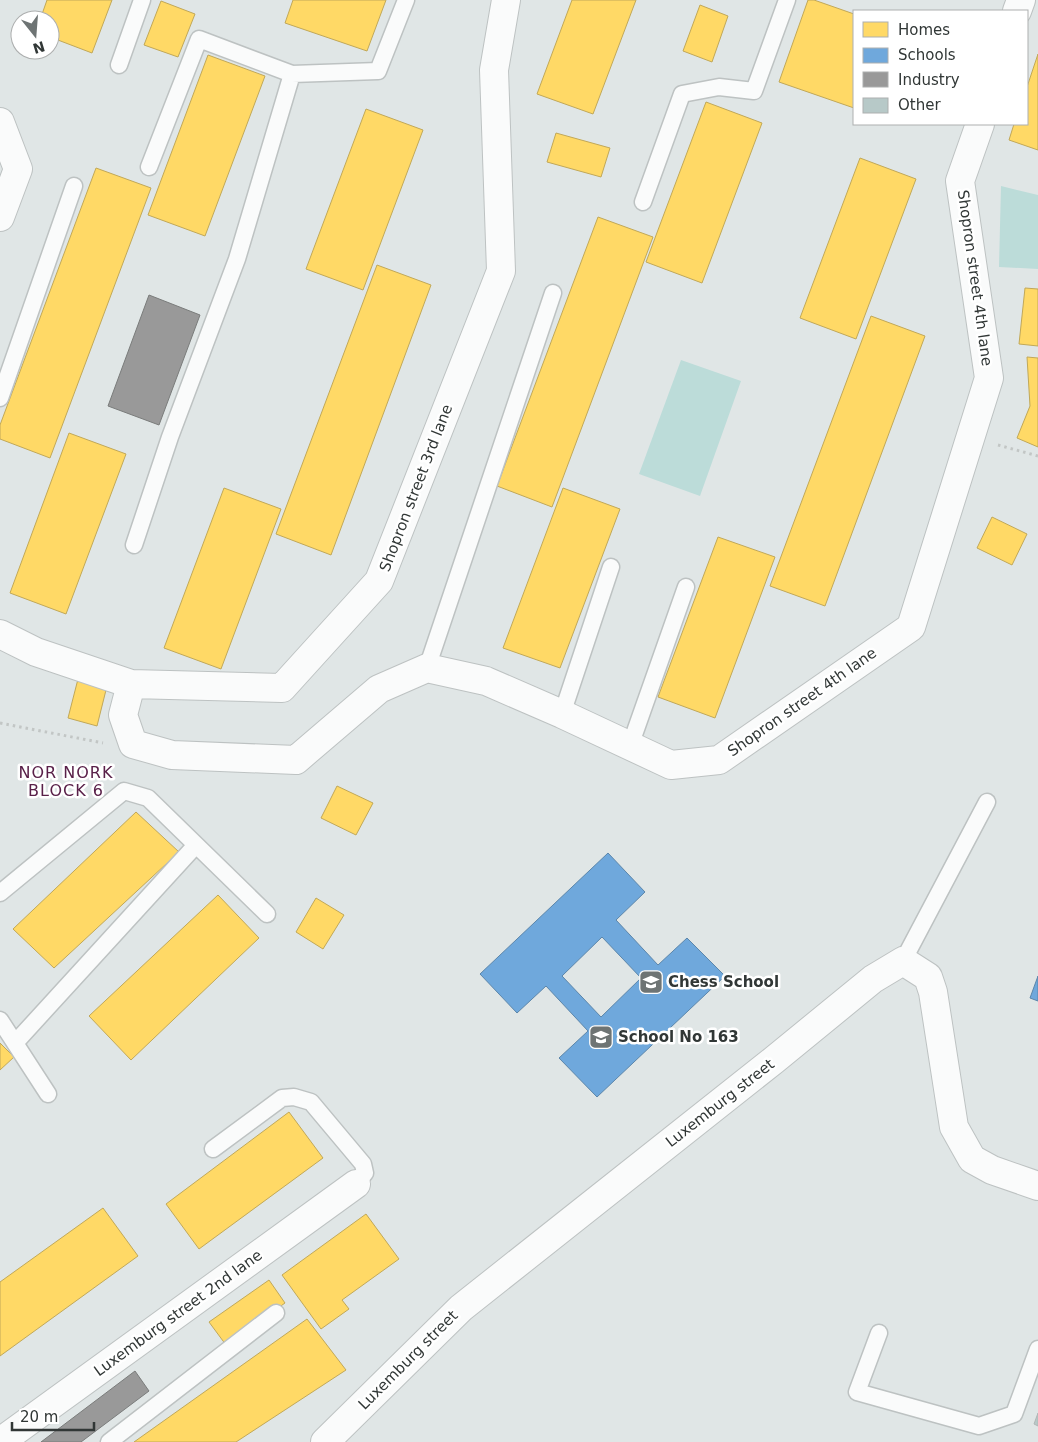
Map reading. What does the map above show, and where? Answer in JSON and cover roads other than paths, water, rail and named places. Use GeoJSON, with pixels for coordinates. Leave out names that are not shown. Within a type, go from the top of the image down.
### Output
{"type":"FeatureCollection","features":[{"type":"Feature","properties":{"kind":"street","name":"Shopron street 3rd lane"},"geometry":{"type":"LineString","coordinates":[[0,634],[36,652],[131,684],[282,688],[379,581],[501,271],[494,70],[506,0]]}},
{"type":"Feature","properties":{"kind":"street"},"geometry":{"type":"LineString","coordinates":[[0,122],[18,169],[0,217]]}},
{"type":"Feature","properties":{"kind":"street","name":"Shopron street 4th lane"},"geometry":{"type":"LineString","coordinates":[[427,668],[486,681],[671,765],[719,760],[911,627],[989,378],[960,182],[980,125]]}},
{"type":"Feature","properties":{"kind":"street"},"geometry":{"type":"LineString","coordinates":[[131,684],[122,715],[133,744],[172,755],[296,760],[379,689],[427,668]]}},
{"type":"Feature","properties":{"kind":"street"},"geometry":{"type":"LineString","coordinates":[[903,961],[928,977],[933,992],[954,1127],[972,1159],[992,1170],[1038,1186]]}},
{"type":"Feature","properties":{"kind":"street","name":"Luxemburg street"},"geometry":{"type":"LineString","coordinates":[[325,1442],[461,1308],[774,1060],[873,979],[903,961]]}},
{"type":"Feature","properties":{"kind":"street","name":"Luxemburg street 2nd lane"},"geometry":{"type":"LineString","coordinates":[[0,1442],[356,1184]]}},
{"type":"Feature","properties":{"kind":"lane"},"geometry":{"type":"LineString","coordinates":[[119,65],[142,0]]}},
{"type":"Feature","properties":{"kind":"lane"},"geometry":{"type":"LineString","coordinates":[[149,167],[199,39],[292,74],[378,71],[406,0]]}},
{"type":"Feature","properties":{"kind":"lane"},"geometry":{"type":"LineString","coordinates":[[643,202],[682,94],[719,87],[754,91],[788,0]]}},
{"type":"Feature","properties":{"kind":"lane"},"geometry":{"type":"LineString","coordinates":[[134,546],[170,436],[237,259],[292,74]]}},
{"type":"Feature","properties":{"kind":"lane"},"geometry":{"type":"LineString","coordinates":[[0,398],[74,186]]}},
{"type":"Feature","properties":{"kind":"lane"},"geometry":{"type":"LineString","coordinates":[[427,668],[553,293]]}},
{"type":"Feature","properties":{"kind":"lane"},"geometry":{"type":"LineString","coordinates":[[562,714],[611,567]]}},
{"type":"Feature","properties":{"kind":"lane"},"geometry":{"type":"LineString","coordinates":[[630,746],[686,587]]}},
{"type":"Feature","properties":{"kind":"lane"},"geometry":{"type":"LineString","coordinates":[[0,893],[124,792],[148,798],[268,914]]}},
{"type":"Feature","properties":{"kind":"lane"},"geometry":{"type":"LineString","coordinates":[[903,961],[987,802]]}},
{"type":"Feature","properties":{"kind":"lane"},"geometry":{"type":"LineString","coordinates":[[15,1043],[196,845]]}},
{"type":"Feature","properties":{"kind":"lane"},"geometry":{"type":"LineString","coordinates":[[0,1020],[48,1094]]}},
{"type":"Feature","properties":{"kind":"lane"},"geometry":{"type":"LineString","coordinates":[[213,1149],[282,1098],[294,1097],[311,1102],[363,1164],[365,1173],[356,1184]]}},
{"type":"Feature","properties":{"kind":"lane"},"geometry":{"type":"LineString","coordinates":[[109,1442],[276,1313]]}},
{"type":"Feature","properties":{"kind":"lane"},"geometry":{"type":"LineString","coordinates":[[879,1333],[857,1392],[979,1426],[1014,1414],[1038,1349]]}},
{"type":"Feature","properties":{"kind":"place","name":"Chess School"},"geometry":{"type":"Point","coordinates":[651,982]}},
{"type":"Feature","properties":{"kind":"place","name":"School No 163"},"geometry":{"type":"Point","coordinates":[601,1037]}},
{"type":"Feature","properties":{"kind":"district","name":"NOR NORK BLOCK 6"},"geometry":{"type":"Point","coordinates":[66,781]}}]}
